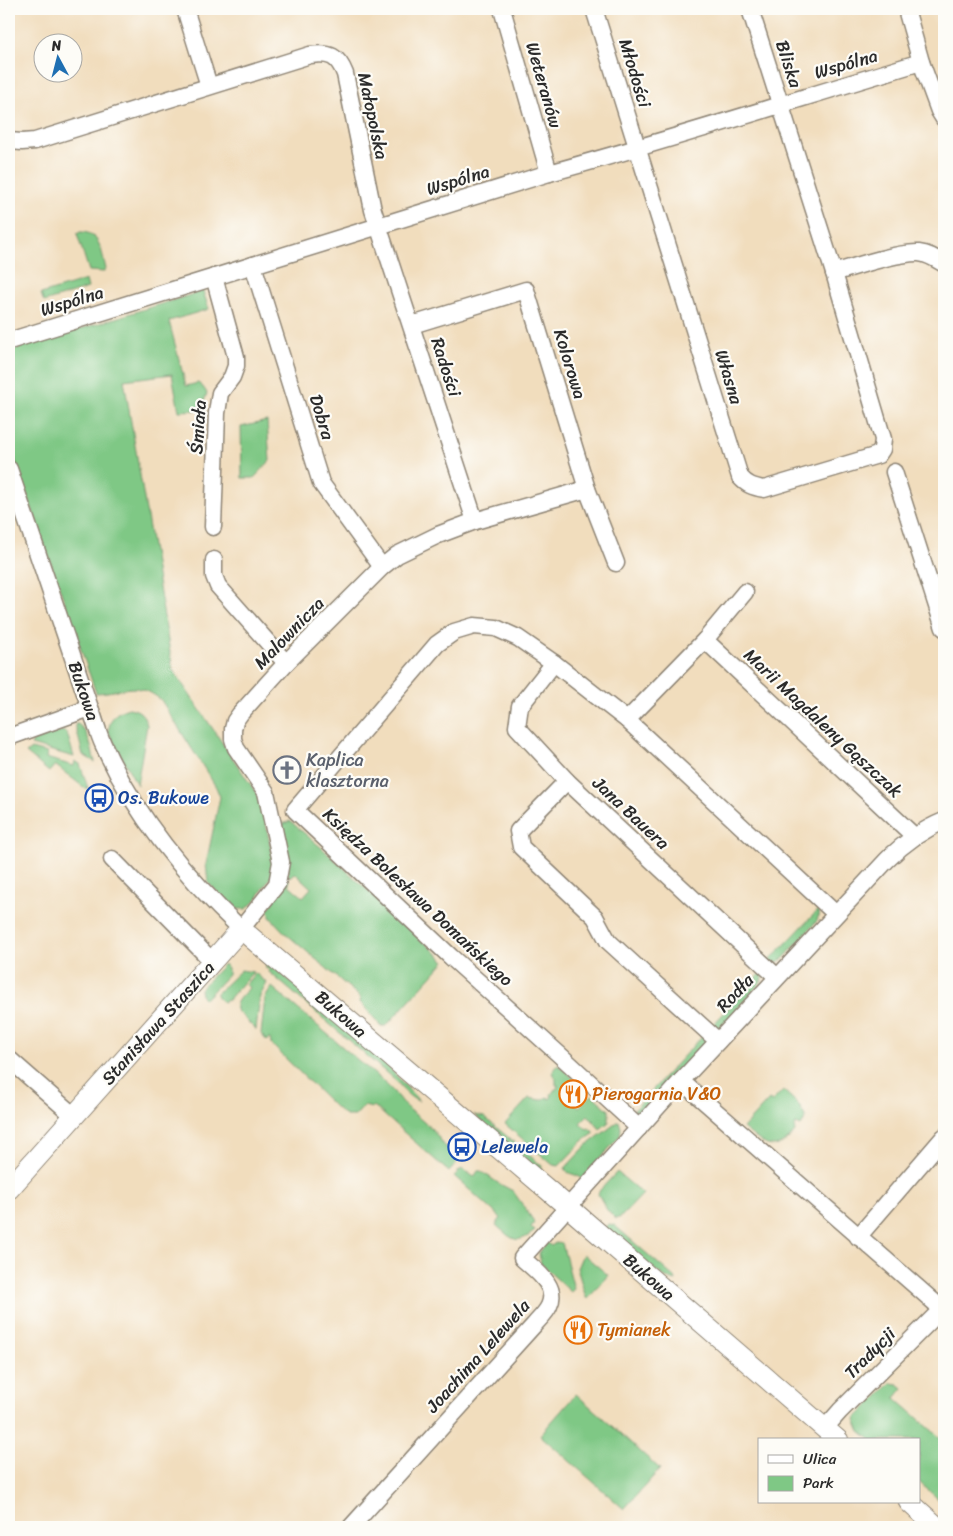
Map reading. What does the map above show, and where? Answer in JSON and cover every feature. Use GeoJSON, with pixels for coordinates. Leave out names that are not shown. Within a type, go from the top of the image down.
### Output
{"type":"FeatureCollection","features":[{"type":"Feature","properties":{"kind":"street"},"geometry":{"type":"LineString","coordinates":[[185,9],[208,86]]}},
{"type":"Feature","properties":{"kind":"street","name":"Weteranów"},"geometry":{"type":"LineString","coordinates":[[502,9],[549,173]]}},
{"type":"Feature","properties":{"kind":"street","name":"Młodości"},"geometry":{"type":"LineString","coordinates":[[594,9],[637,149]]}},
{"type":"Feature","properties":{"kind":"street","name":"Bliska"},"geometry":{"type":"LineString","coordinates":[[750,9],[834,273],[883,439],[882,449],[878,455]]}},
{"type":"Feature","properties":{"kind":"street"},"geometry":{"type":"LineString","coordinates":[[906,9],[921,62],[939,111],[944,119]]}},
{"type":"Feature","properties":{"kind":"street","name":"Małopolska"},"geometry":{"type":"LineString","coordinates":[[9,140],[35,141],[208,86],[322,53],[334,57],[341,65],[344,74],[378,226]]}},
{"type":"Feature","properties":{"kind":"street","name":"Wspólna"},"geometry":{"type":"LineString","coordinates":[[9,341],[549,173],[637,149],[921,62]]}},
{"type":"Feature","properties":{"kind":"street","name":"Własna"},"geometry":{"type":"LineString","coordinates":[[637,149],[740,477],[754,488],[764,488],[878,455]]}},
{"type":"Feature","properties":{"kind":"street","name":"Radości"},"geometry":{"type":"LineString","coordinates":[[378,226],[475,521]]}},
{"type":"Feature","properties":{"kind":"street"},"geometry":{"type":"LineString","coordinates":[[834,273],[907,253],[933,257],[944,264]]}},
{"type":"Feature","properties":{"kind":"street","name":"Dobra"},"geometry":{"type":"LineString","coordinates":[[253,265],[321,483],[382,567]]}},
{"type":"Feature","properties":{"kind":"street","name":"Śmiała"},"geometry":{"type":"LineString","coordinates":[[213,527],[216,414],[220,393],[232,377],[236,366],[236,357],[214,277]]}},
{"type":"Feature","properties":{"kind":"street","name":"Kolorowa"},"geometry":{"type":"LineString","coordinates":[[412,325],[526,290],[587,490],[616,563]]}},
{"type":"Feature","properties":{"kind":"street","name":"Bukowa"},"geometry":{"type":"LineString","coordinates":[[9,469],[104,744],[120,778],[155,834],[189,876],[241,929],[568,1206],[831,1434]]}},
{"type":"Feature","properties":{"kind":"street"},"geometry":{"type":"LineString","coordinates":[[894,472],[944,628]]}},
{"type":"Feature","properties":{"kind":"street","name":"Malownicza"},"geometry":{"type":"LineString","coordinates":[[241,929],[277,884],[281,862],[266,792],[236,748],[233,739],[232,729],[240,714],[286,663],[382,567],[397,555],[438,535],[475,521],[587,490]]}},
{"type":"Feature","properties":{"kind":"street"},"geometry":{"type":"LineString","coordinates":[[214,560],[214,576],[218,586],[286,663]]}},
{"type":"Feature","properties":{"kind":"street"},"geometry":{"type":"LineString","coordinates":[[627,720],[705,640],[745,592]]}},
{"type":"Feature","properties":{"kind":"street","name":"Księdza Bolesława Domańskiego"},"geometry":{"type":"LineString","coordinates":[[554,662],[509,632],[496,628],[474,626],[454,632],[437,644],[295,810],[451,957],[639,1128]]}},
{"type":"Feature","properties":{"kind":"street","name":"Marii Magdaleny Gąszczak"},"geometry":{"type":"LineString","coordinates":[[705,640],[914,836]]}},
{"type":"Feature","properties":{"kind":"street"},"geometry":{"type":"LineString","coordinates":[[554,662],[627,720],[836,914]]}},
{"type":"Feature","properties":{"kind":"street","name":"Jana Bauera"},"geometry":{"type":"LineString","coordinates":[[554,662],[520,706],[517,727],[567,780],[777,977]]}},
{"type":"Feature","properties":{"kind":"street"},"geometry":{"type":"LineString","coordinates":[[9,737],[90,708]]}},
{"type":"Feature","properties":{"kind":"street"},"geometry":{"type":"LineString","coordinates":[[567,780],[518,831],[521,847],[596,917],[608,941],[718,1041]]}},
{"type":"Feature","properties":{"kind":"street","name":"Rodła"},"geometry":{"type":"LineString","coordinates":[[568,1206],[681,1081],[893,853],[914,836],[944,821]]}},
{"type":"Feature","properties":{"kind":"street"},"geometry":{"type":"LineString","coordinates":[[112,859],[213,962]]}},
{"type":"Feature","properties":{"kind":"street","name":"Stanisława Staszica"},"geometry":{"type":"LineString","coordinates":[[9,1189],[241,929]]}},
{"type":"Feature","properties":{"kind":"street"},"geometry":{"type":"LineString","coordinates":[[9,1059],[74,1116]]}},
{"type":"Feature","properties":{"kind":"street"},"geometry":{"type":"LineString","coordinates":[[681,1081],[858,1237],[943,1308]]}},
{"type":"Feature","properties":{"kind":"street"},"geometry":{"type":"LineString","coordinates":[[858,1237],[944,1138]]}},
{"type":"Feature","properties":{"kind":"street","name":"Joachima Lelewela"},"geometry":{"type":"LineString","coordinates":[[351,1527],[534,1325],[548,1307],[551,1299],[550,1288],[544,1278],[522,1258],[568,1206]]}},
{"type":"Feature","properties":{"kind":"street","name":"Tradycji"},"geometry":{"type":"LineString","coordinates":[[831,1434],[840,1411],[943,1308]]}},
{"type":"Feature","properties":{"kind":"street"},"geometry":{"type":"LineString","coordinates":[[911,1504],[937,1527]]}},
{"type":"Feature","properties":{"kind":"green space"},"geometry":{"type":"Polygon","coordinates":[[[80,232],[92,235],[99,244],[106,269],[104,272],[89,271],[77,234],[80,232]]]}},
{"type":"Feature","properties":{"kind":"green space"},"geometry":{"type":"Polygon","coordinates":[[[86,280],[88,288],[44,302],[41,294],[86,280]]]}},
{"type":"Feature","properties":{"kind":"green space"},"geometry":{"type":"Polygon","coordinates":[[[203,291],[209,309],[169,321],[186,386],[198,383],[207,393],[201,410],[179,411],[172,374],[124,380],[173,670],[261,800],[274,872],[256,900],[246,909],[235,909],[208,883],[206,864],[220,797],[216,787],[161,700],[137,688],[96,693],[9,442],[9,351],[203,291]]]}},
{"type":"Feature","properties":{"kind":"green space"},"geometry":{"type":"Polygon","coordinates":[[[267,421],[270,461],[254,478],[242,478],[241,427],[267,421]]]}},
{"type":"Feature","properties":{"kind":"green space"},"geometry":{"type":"Polygon","coordinates":[[[129,708],[141,713],[147,725],[137,785],[108,731],[114,716],[120,711],[129,708]]]}},
{"type":"Feature","properties":{"kind":"green space"},"geometry":{"type":"Polygon","coordinates":[[[75,724],[78,724],[85,732],[90,742],[95,762],[83,755],[75,724]]]}},
{"type":"Feature","properties":{"kind":"green space"},"geometry":{"type":"Polygon","coordinates":[[[62,731],[67,733],[74,757],[31,745],[33,741],[62,731]]]}},
{"type":"Feature","properties":{"kind":"green space"},"geometry":{"type":"Polygon","coordinates":[[[31,749],[47,753],[46,758],[74,766],[75,761],[80,764],[88,788],[86,789],[55,765],[49,772],[26,753],[31,749]]]}},
{"type":"Feature","properties":{"kind":"green space"},"geometry":{"type":"Polygon","coordinates":[[[290,821],[445,961],[386,1026],[381,1026],[360,1002],[360,997],[284,932],[267,911],[282,889],[287,877],[289,885],[303,897],[311,888],[295,873],[291,877],[287,874],[289,872],[281,825],[290,821]]]}},
{"type":"Feature","properties":{"kind":"green space"},"geometry":{"type":"Polygon","coordinates":[[[818,910],[817,921],[784,958],[776,963],[769,961],[818,910]]]}},
{"type":"Feature","properties":{"kind":"green space"},"geometry":{"type":"Polygon","coordinates":[[[268,962],[388,1066],[419,1101],[404,1091],[397,1082],[269,972],[268,968],[266,969],[268,962]]]}},
{"type":"Feature","properties":{"kind":"green space"},"geometry":{"type":"Polygon","coordinates":[[[224,964],[228,969],[228,975],[205,999],[201,995],[200,989],[224,964]]]}},
{"type":"Feature","properties":{"kind":"green space"},"geometry":{"type":"Polygon","coordinates":[[[241,970],[253,972],[227,1001],[223,1002],[216,994],[241,970]]]}},
{"type":"Feature","properties":{"kind":"green space"},"geometry":{"type":"Polygon","coordinates":[[[762,972],[763,978],[761,982],[718,1030],[710,1028],[762,972]]]}},
{"type":"Feature","properties":{"kind":"green space"},"geometry":{"type":"Polygon","coordinates":[[[255,973],[267,983],[260,996],[256,1030],[236,1010],[236,1004],[249,988],[246,984],[255,973]]]}},
{"type":"Feature","properties":{"kind":"green space"},"geometry":{"type":"Polygon","coordinates":[[[272,987],[385,1083],[404,1105],[433,1130],[457,1158],[456,1164],[449,1172],[374,1106],[372,1108],[364,1106],[355,1116],[346,1116],[271,1044],[270,1039],[267,1041],[261,1034],[265,998],[272,987]]]}},
{"type":"Feature","properties":{"kind":"green space"},"geometry":{"type":"Polygon","coordinates":[[[704,1034],[706,1043],[646,1109],[638,1112],[633,1111],[704,1034]]]}},
{"type":"Feature","properties":{"kind":"green space"},"geometry":{"type":"Polygon","coordinates":[[[558,1065],[580,1084],[573,1087],[566,1096],[579,1107],[592,1095],[609,1110],[609,1122],[600,1129],[588,1115],[580,1123],[595,1133],[583,1141],[559,1166],[553,1165],[505,1124],[529,1098],[541,1100],[552,1097],[551,1095],[558,1085],[556,1085],[556,1079],[552,1073],[558,1065]]]}},
{"type":"Feature","properties":{"kind":"green space"},"geometry":{"type":"Polygon","coordinates":[[[783,1090],[798,1104],[806,1118],[801,1126],[796,1124],[794,1126],[795,1132],[787,1140],[774,1146],[769,1145],[763,1143],[743,1128],[769,1100],[772,1102],[783,1090]]]}},
{"type":"Feature","properties":{"kind":"green space"},"geometry":{"type":"Polygon","coordinates":[[[474,1115],[484,1117],[542,1166],[541,1172],[474,1115]]]}},
{"type":"Feature","properties":{"kind":"green space"},"geometry":{"type":"Polygon","coordinates":[[[619,1121],[621,1128],[620,1136],[582,1179],[565,1170],[587,1145],[619,1121]]]}},
{"type":"Feature","properties":{"kind":"green space"},"geometry":{"type":"Polygon","coordinates":[[[463,1169],[474,1177],[478,1171],[481,1171],[513,1191],[533,1220],[534,1223],[531,1227],[535,1231],[529,1236],[519,1239],[514,1239],[506,1234],[496,1225],[501,1218],[454,1176],[463,1169]]]}},
{"type":"Feature","properties":{"kind":"green space"},"geometry":{"type":"Polygon","coordinates":[[[617,1172],[643,1194],[621,1217],[616,1219],[607,1210],[598,1194],[617,1172]]]}},
{"type":"Feature","properties":{"kind":"green space"},"geometry":{"type":"Polygon","coordinates":[[[609,1224],[614,1225],[675,1278],[676,1281],[658,1273],[639,1258],[605,1227],[609,1224]]]}},
{"type":"Feature","properties":{"kind":"green space"},"geometry":{"type":"Polygon","coordinates":[[[547,1242],[551,1246],[557,1242],[562,1243],[574,1289],[571,1292],[541,1264],[539,1253],[547,1242]]]}},
{"type":"Feature","properties":{"kind":"green space"},"geometry":{"type":"Polygon","coordinates":[[[583,1254],[608,1275],[588,1299],[586,1298],[577,1268],[583,1254]]]}},
{"type":"Feature","properties":{"kind":"green space"},"geometry":{"type":"Polygon","coordinates":[[[891,1383],[898,1384],[903,1388],[895,1398],[944,1441],[944,1504],[920,1483],[920,1438],[869,1438],[860,1431],[855,1419],[891,1383]]]}},
{"type":"Feature","properties":{"kind":"green space"},"geometry":{"type":"Polygon","coordinates":[[[576,1394],[660,1469],[624,1509],[540,1435],[576,1394]]]}},
{"type":"Feature","properties":{"kind":"place","name":"Kaplica klasztorna"},"geometry":{"type":"Point","coordinates":[287,770]}},
{"type":"Feature","properties":{"kind":"place","name":"Os. Bukowe"},"geometry":{"type":"Point","coordinates":[99,798]}},
{"type":"Feature","properties":{"kind":"place","name":"Pierogarnia V&O"},"geometry":{"type":"Point","coordinates":[573,1094]}},
{"type":"Feature","properties":{"kind":"place","name":"Lelewela"},"geometry":{"type":"Point","coordinates":[462,1147]}},
{"type":"Feature","properties":{"kind":"place","name":"Tymianek"},"geometry":{"type":"Point","coordinates":[578,1330]}}]}
